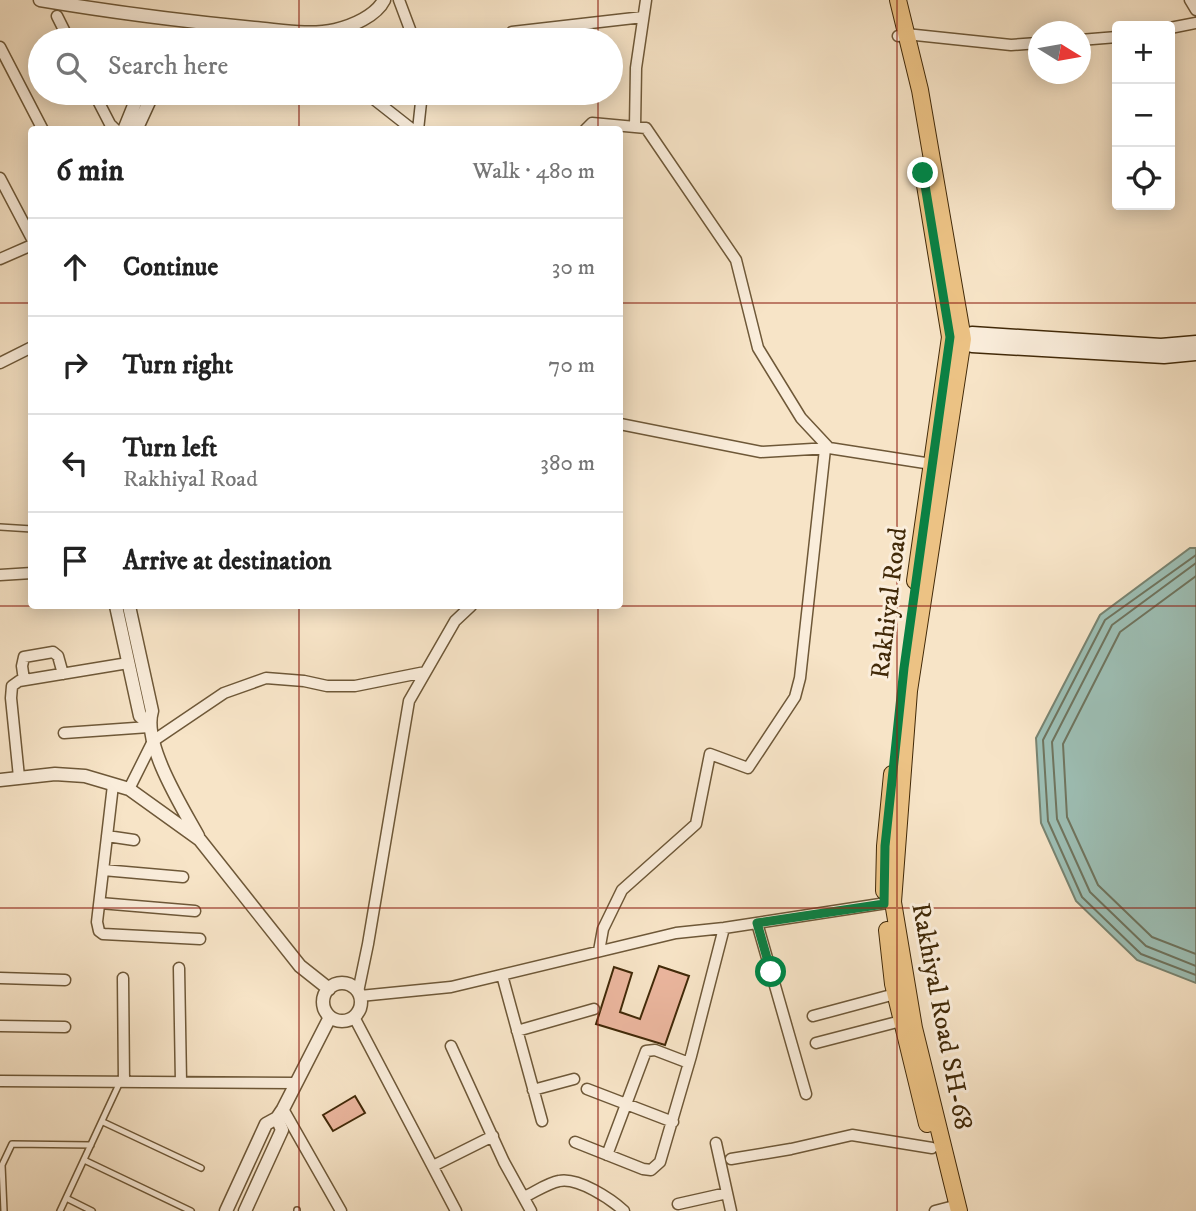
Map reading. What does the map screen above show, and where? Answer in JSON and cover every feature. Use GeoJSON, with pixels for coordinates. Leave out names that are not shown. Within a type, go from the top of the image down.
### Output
{"type":"FeatureCollection","features":[{"type":"Feature","properties":{"kind":"main road","name":"Rakhiyal Road"},"geometry":{"type":"LineString","coordinates":[[889,0],[902,35],[905,64],[957,338],[901,696],[885,846],[895,994],[950,1209]]}},
{"type":"Feature","properties":{"kind":"main road"},"geometry":{"type":"LineString","coordinates":[[898,0],[902,35]]}},
{"type":"Feature","properties":{"kind":"main road"},"geometry":{"type":"LineString","coordinates":[[957,338],[972,334],[1195,349]]}},
{"type":"Feature","properties":{"kind":"main road","name":"Rakhiyal Road SH-68"},"geometry":{"type":"LineString","coordinates":[[888,903],[950,1209]]}},
{"type":"Feature","properties":{"kind":"street"},"geometry":{"type":"LineString","coordinates":[[40,0],[110,12],[245,28]]}},
{"type":"Feature","properties":{"kind":"street"},"geometry":{"type":"LineString","coordinates":[[341,28],[372,13],[384,0]]}},
{"type":"Feature","properties":{"kind":"street"},"geometry":{"type":"LineString","coordinates":[[399,0],[410,28]]}},
{"type":"Feature","properties":{"kind":"street"},"geometry":{"type":"LineString","coordinates":[[635,127],[636,68],[646,0]]}},
{"type":"Feature","properties":{"kind":"street"},"geometry":{"type":"LineString","coordinates":[[1190,0],[1196,10]]}},
{"type":"Feature","properties":{"kind":"street"},"geometry":{"type":"LineString","coordinates":[[57,16],[63,28]]}},
{"type":"Feature","properties":{"kind":"street"},"geometry":{"type":"LineString","coordinates":[[549,28],[643,18]]}},
{"type":"Feature","properties":{"kind":"street"},"geometry":{"type":"LineString","coordinates":[[1175,27],[1196,23]]}},
{"type":"Feature","properties":{"kind":"street"},"geometry":{"type":"LineString","coordinates":[[205,28],[212,24]]}},
{"type":"Feature","properties":{"kind":"street"},"geometry":{"type":"LineString","coordinates":[[902,35],[1011,45],[1028,44]]}},
{"type":"Feature","properties":{"kind":"street"},"geometry":{"type":"LineString","coordinates":[[1091,39],[1112,37]]}},
{"type":"Feature","properties":{"kind":"street"},"geometry":{"type":"LineString","coordinates":[[0,47],[28,101]]}},
{"type":"Feature","properties":{"kind":"street"},"geometry":{"type":"LineString","coordinates":[[30,105],[41,126]]}},
{"type":"Feature","properties":{"kind":"street"},"geometry":{"type":"LineString","coordinates":[[100,105],[112,126]]}},
{"type":"Feature","properties":{"kind":"street"},"geometry":{"type":"LineString","coordinates":[[126,126],[134,105]]}},
{"type":"Feature","properties":{"kind":"street"},"geometry":{"type":"LineString","coordinates":[[138,126],[147,105]]}},
{"type":"Feature","properties":{"kind":"street"},"geometry":{"type":"LineString","coordinates":[[381,105],[408,126]]}},
{"type":"Feature","properties":{"kind":"street"},"geometry":{"type":"LineString","coordinates":[[418,126],[421,105]]}},
{"type":"Feature","properties":{"kind":"street"},"geometry":{"type":"LineString","coordinates":[[589,126],[592,123],[646,128],[736,260],[758,348],[801,418],[827,448],[800,678],[795,696],[748,768],[710,754],[696,824],[622,890],[603,929],[599,951]]}},
{"type":"Feature","properties":{"kind":"street"},"geometry":{"type":"LineString","coordinates":[[0,178],[28,231]]}},
{"type":"Feature","properties":{"kind":"street"},"geometry":{"type":"LineString","coordinates":[[0,259],[28,247]]}},
{"type":"Feature","properties":{"kind":"street"},"geometry":{"type":"LineString","coordinates":[[0,363],[28,349]]}},
{"type":"Feature","properties":{"kind":"street"},"geometry":{"type":"LineString","coordinates":[[623,425],[761,452],[827,448],[938,465]]}},
{"type":"Feature","properties":{"kind":"street"},"geometry":{"type":"LineString","coordinates":[[0,575],[28,573]]}},
{"type":"Feature","properties":{"kind":"street"},"geometry":{"type":"LineString","coordinates":[[117,609],[140,716],[149,725]]}},
{"type":"Feature","properties":{"kind":"street"},"geometry":{"type":"LineString","coordinates":[[130,609],[152,710],[149,725],[174,792],[200,840],[299,966],[329,989]]}},
{"type":"Feature","properties":{"kind":"street"},"geometry":{"type":"LineString","coordinates":[[468,609],[455,621],[409,701],[359,994],[361,1005],[354,1017],[343,1021],[330,1017],[325,1010],[324,1001],[329,989],[344,984],[359,994],[451,987],[676,933],[888,903]]}},
{"type":"Feature","properties":{"kind":"street"},"geometry":{"type":"LineString","coordinates":[[24,680],[24,657],[31,654],[53,652],[58,656],[63,674]]}},
{"type":"Feature","properties":{"kind":"street"},"geometry":{"type":"LineString","coordinates":[[19,777],[10,698],[12,686],[24,680],[128,663]]}},
{"type":"Feature","properties":{"kind":"street"},"geometry":{"type":"LineString","coordinates":[[129,789],[153,741],[224,693],[266,678],[327,686],[355,686],[425,672]]}},
{"type":"Feature","properties":{"kind":"street"},"geometry":{"type":"LineString","coordinates":[[64,733],[149,725]]}},
{"type":"Feature","properties":{"kind":"street"},"geometry":{"type":"LineString","coordinates":[[0,780],[55,774],[85,776],[129,789],[200,840]]}},
{"type":"Feature","properties":{"kind":"street"},"geometry":{"type":"LineString","coordinates":[[113,785],[97,922],[99,931],[103,934],[200,939]]}},
{"type":"Feature","properties":{"kind":"street"},"geometry":{"type":"LineString","coordinates":[[107,836],[134,840]]}},
{"type":"Feature","properties":{"kind":"street"},"geometry":{"type":"LineString","coordinates":[[103,870],[183,877]]}},
{"type":"Feature","properties":{"kind":"street"},"geometry":{"type":"LineString","coordinates":[[100,903],[195,911]]}},
{"type":"Feature","properties":{"kind":"street"},"geometry":{"type":"LineString","coordinates":[[757,923],[806,1094]]}},
{"type":"Feature","properties":{"kind":"street"},"geometry":{"type":"LineString","coordinates":[[576,1142],[643,1169],[652,1170],[660,1162],[724,928]]}},
{"type":"Feature","properties":{"kind":"street"},"geometry":{"type":"LineString","coordinates":[[179,968],[181,1082]]}},
{"type":"Feature","properties":{"kind":"street"},"geometry":{"type":"LineString","coordinates":[[502,975],[542,1122]]}},
{"type":"Feature","properties":{"kind":"street"},"geometry":{"type":"LineString","coordinates":[[0,978],[65,981]]}},
{"type":"Feature","properties":{"kind":"street"},"geometry":{"type":"LineString","coordinates":[[122,978],[122,1082]]}},
{"type":"Feature","properties":{"kind":"street"},"geometry":{"type":"LineString","coordinates":[[813,1016],[895,994]]}},
{"type":"Feature","properties":{"kind":"street"},"geometry":{"type":"LineString","coordinates":[[517,1031],[594,1009]]}},
{"type":"Feature","properties":{"kind":"street"},"geometry":{"type":"LineString","coordinates":[[226,1211],[266,1124],[280,1113],[330,1017]]}},
{"type":"Feature","properties":{"kind":"street"},"geometry":{"type":"LineString","coordinates":[[354,1017],[456,1211]]}},
{"type":"Feature","properties":{"kind":"street"},"geometry":{"type":"LineString","coordinates":[[816,1043],[901,1021]]}},
{"type":"Feature","properties":{"kind":"street"},"geometry":{"type":"LineString","coordinates":[[0,1026],[65,1027]]}},
{"type":"Feature","properties":{"kind":"street"},"geometry":{"type":"LineString","coordinates":[[451,1046],[531,1211]]}},
{"type":"Feature","properties":{"kind":"street"},"geometry":{"type":"LineString","coordinates":[[607,1154],[641,1062],[649,1049],[689,1063]]}},
{"type":"Feature","properties":{"kind":"street"},"geometry":{"type":"LineString","coordinates":[[533,1090],[574,1079]]}},
{"type":"Feature","properties":{"kind":"street"},"geometry":{"type":"LineString","coordinates":[[0,1081],[295,1083]]}},
{"type":"Feature","properties":{"kind":"street"},"geometry":{"type":"LineString","coordinates":[[587,1089],[673,1122]]}},
{"type":"Feature","properties":{"kind":"street"},"geometry":{"type":"LineString","coordinates":[[245,1211],[282,1130],[280,1113]]}},
{"type":"Feature","properties":{"kind":"street"},"geometry":{"type":"LineString","coordinates":[[280,1113],[341,1211]]}},
{"type":"Feature","properties":{"kind":"street"},"geometry":{"type":"LineString","coordinates":[[731,1159],[852,1135],[933,1148]]}},
{"type":"Feature","properties":{"kind":"street"},"geometry":{"type":"LineString","coordinates":[[433,1166],[493,1136]]}},
{"type":"Feature","properties":{"kind":"street"},"geometry":{"type":"LineString","coordinates":[[716,1143],[731,1211]]}},
{"type":"Feature","properties":{"kind":"street"},"geometry":{"type":"LineString","coordinates":[[524,1197],[560,1180],[575,1181],[614,1202],[624,1211]]}},
{"type":"Feature","properties":{"kind":"street"},"geometry":{"type":"LineString","coordinates":[[678,1204],[727,1194]]}},
{"type":"Feature","properties":{"kind":"lane"},"geometry":{"type":"LineString","coordinates":[[0,527],[28,529]]}},
{"type":"Feature","properties":{"kind":"lane"},"geometry":{"type":"LineString","coordinates":[[60,1211],[122,1082]]}},
{"type":"Feature","properties":{"kind":"lane"},"geometry":{"type":"LineString","coordinates":[[103,1122],[201,1168]]}},
{"type":"Feature","properties":{"kind":"lane"},"geometry":{"type":"LineString","coordinates":[[4,1211],[2,1165],[12,1144],[91,1145]]}},
{"type":"Feature","properties":{"kind":"lane"},"geometry":{"type":"LineString","coordinates":[[84,1160],[191,1211]]}},
{"type":"Feature","properties":{"kind":"lane"},"geometry":{"type":"LineString","coordinates":[[66,1198],[92,1211]]}},
{"type":"Feature","properties":{"kind":"water"},"geometry":{"type":"Polygon","coordinates":[[[1190,548],[1196,548],[1196,983],[1137,960],[1076,901],[1041,823],[1036,738],[1100,615],[1190,548]]]}},
{"type":"Feature","properties":{"kind":"building"},"geometry":{"type":"Polygon","coordinates":[[[659,966],[689,976],[665,1045],[596,1024],[614,967],[632,973],[620,1012],[640,1019],[659,966]]]}},
{"type":"Feature","properties":{"kind":"building"},"geometry":{"type":"Polygon","coordinates":[[[355,1096],[365,1113],[333,1131],[323,1115],[355,1096]]]}},
{"type":"Feature","properties":{"kind":"route"},"geometry":{"type":"LineString","coordinates":[[771,972],[757,923],[884,904],[885,846],[904,668],[950,337],[923,173]]}}]}
